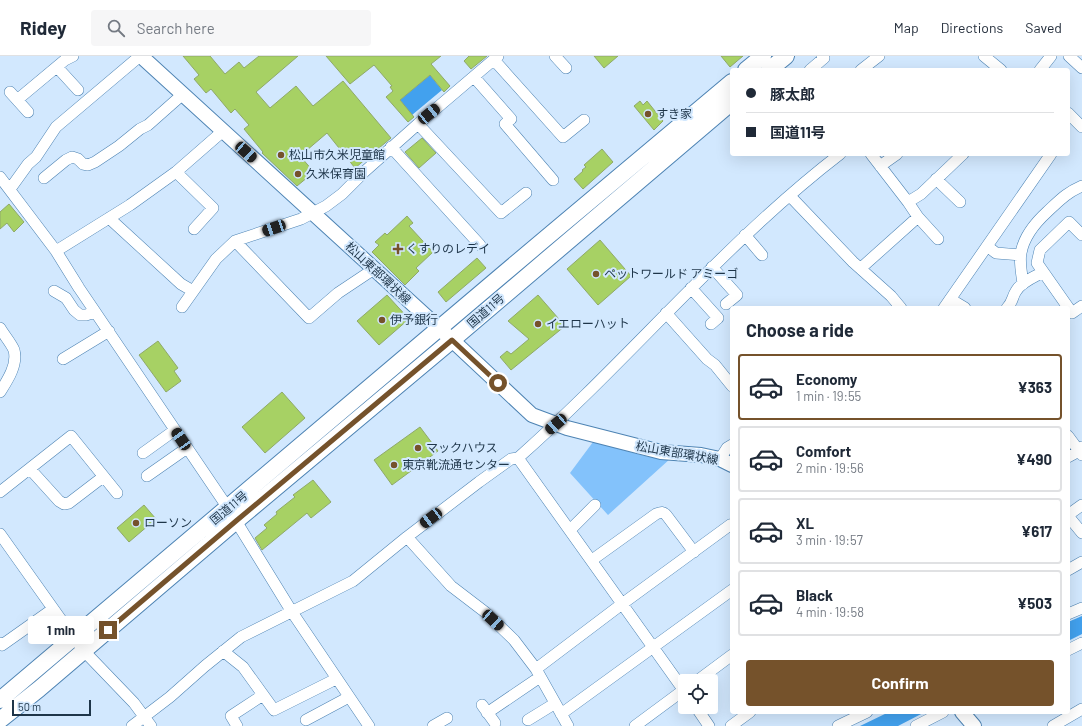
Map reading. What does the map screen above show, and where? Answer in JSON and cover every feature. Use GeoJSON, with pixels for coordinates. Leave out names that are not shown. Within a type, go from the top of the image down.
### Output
{"type":"FeatureCollection","features":[{"type":"Feature","properties":{"kind":"highway"},"geometry":{"type":"LineString","coordinates":[[748,68],[763,56]]}},
{"type":"Feature","properties":{"kind":"highway"},"geometry":{"type":"LineString","coordinates":[[772,68],[786,56]]}},
{"type":"Feature","properties":{"kind":"highway","name":"国道11号"},"geometry":{"type":"LineString","coordinates":[[0,720],[84,650],[232,514],[439,329],[730,84]]}},
{"type":"Feature","properties":{"kind":"highway","name":"国道11号"},"geometry":{"type":"LineString","coordinates":[[0,700],[74,638],[452,340],[730,104]]}},
{"type":"Feature","properties":{"kind":"main road","name":"松山東部環状線"},"geometry":{"type":"LineString","coordinates":[[140,56],[452,340],[532,415],[556,424],[661,452],[701,455],[726,462]]}},
{"type":"Feature","properties":{"kind":"main road"},"geometry":{"type":"LineString","coordinates":[[964,714],[974,726]]}},
{"type":"Feature","properties":{"kind":"street"},"geometry":{"type":"LineString","coordinates":[[28,112],[14,96],[58,62],[73,56]]}},
{"type":"Feature","properties":{"kind":"street"},"geometry":{"type":"LineString","coordinates":[[10,189],[28,164],[36,157],[56,126],[140,56]]}},
{"type":"Feature","properties":{"kind":"street"},"geometry":{"type":"LineString","coordinates":[[555,56],[566,68]]}},
{"type":"Feature","properties":{"kind":"street"},"geometry":{"type":"LineString","coordinates":[[864,68],[879,56]]}},
{"type":"Feature","properties":{"kind":"street"},"geometry":{"type":"LineString","coordinates":[[984,56],[999,68]]}},
{"type":"Feature","properties":{"kind":"street"},"geometry":{"type":"LineString","coordinates":[[1069,56],[1082,68]]}},
{"type":"Feature","properties":{"kind":"street"},"geometry":{"type":"LineString","coordinates":[[812,68],[826,57]]}},
{"type":"Feature","properties":{"kind":"street"},"geometry":{"type":"LineString","coordinates":[[182,307],[216,259],[235,241],[301,219],[326,206],[342,194],[391,147],[474,77],[492,59],[563,137],[584,120]]}},
{"type":"Feature","properties":{"kind":"street"},"geometry":{"type":"LineString","coordinates":[[58,62],[78,90]]}},
{"type":"Feature","properties":{"kind":"street"},"geometry":{"type":"LineString","coordinates":[[474,77],[511,119],[505,124],[553,180]]}},
{"type":"Feature","properties":{"kind":"street"},"geometry":{"type":"LineString","coordinates":[[44,178],[72,157],[78,159],[83,164],[88,165],[95,162],[119,146],[140,129],[148,125],[183,94]]}},
{"type":"Feature","properties":{"kind":"street"},"geometry":{"type":"LineString","coordinates":[[1070,116],[1081,124]]}},
{"type":"Feature","properties":{"kind":"street"},"geometry":{"type":"LineString","coordinates":[[418,124],[501,214],[526,193]]}},
{"type":"Feature","properties":{"kind":"street"},"geometry":{"type":"LineString","coordinates":[[56,251],[130,205],[176,172],[223,131]]}},
{"type":"Feature","properties":{"kind":"street"},"geometry":{"type":"LineString","coordinates":[[391,147],[480,245]]}},
{"type":"Feature","properties":{"kind":"street"},"geometry":{"type":"LineString","coordinates":[[132,726],[170,697],[241,637],[353,581],[407,537],[511,459],[518,458],[556,424],[745,235],[837,156]]}},
{"type":"Feature","properties":{"kind":"street"},"geometry":{"type":"LineString","coordinates":[[872,156],[918,217],[938,240]]}},
{"type":"Feature","properties":{"kind":"street"},"geometry":{"type":"LineString","coordinates":[[880,166],[894,156]]}},
{"type":"Feature","properties":{"kind":"street"},"geometry":{"type":"LineString","coordinates":[[908,202],[921,194],[961,156]]}},
{"type":"Feature","properties":{"kind":"street"},"geometry":{"type":"LineString","coordinates":[[947,304],[1050,156]]}},
{"type":"Feature","properties":{"kind":"street"},"geometry":{"type":"LineString","coordinates":[[176,172],[213,208],[194,229]]}},
{"type":"Feature","properties":{"kind":"street"},"geometry":{"type":"LineString","coordinates":[[0,177],[56,251],[95,312],[232,514],[292,612],[369,726]]}},
{"type":"Feature","properties":{"kind":"street"},"geometry":{"type":"LineString","coordinates":[[936,179],[960,202]]}},
{"type":"Feature","properties":{"kind":"street"},"geometry":{"type":"LineString","coordinates":[[1023,284],[1020,254],[1026,239],[1039,219],[1059,199],[1072,190],[1082,186]]}},
{"type":"Feature","properties":{"kind":"street"},"geometry":{"type":"LineString","coordinates":[[790,196],[853,262],[891,296],[899,306]]}},
{"type":"Feature","properties":{"kind":"street"},"geometry":{"type":"LineString","coordinates":[[861,268],[918,217]]}},
{"type":"Feature","properties":{"kind":"street"},"geometry":{"type":"LineString","coordinates":[[109,218],[181,284],[193,291]]}},
{"type":"Feature","properties":{"kind":"street"},"geometry":{"type":"LineString","coordinates":[[1067,306],[1037,264],[1040,250],[1069,222],[1082,235]]}},
{"type":"Feature","properties":{"kind":"street"},"geometry":{"type":"LineString","coordinates":[[745,235],[762,255]]}},
{"type":"Feature","properties":{"kind":"street"},"geometry":{"type":"LineString","coordinates":[[235,241],[309,318],[338,294],[374,269]]}},
{"type":"Feature","properties":{"kind":"street"},"geometry":{"type":"LineString","coordinates":[[986,246],[996,252],[1020,254]]}},
{"type":"Feature","properties":{"kind":"street"},"geometry":{"type":"LineString","coordinates":[[712,267],[737,295],[726,304]]}},
{"type":"Feature","properties":{"kind":"street"},"geometry":{"type":"LineString","coordinates":[[1009,306],[1019,287],[1043,272]]}},
{"type":"Feature","properties":{"kind":"street"},"geometry":{"type":"LineString","coordinates":[[691,288],[718,318],[711,324]]}},
{"type":"Feature","properties":{"kind":"street"},"geometry":{"type":"LineString","coordinates":[[54,291],[66,298],[74,310],[80,315],[95,312]]}},
{"type":"Feature","properties":{"kind":"street"},"geometry":{"type":"LineString","coordinates":[[1070,310],[1072,313],[1082,306]]}},
{"type":"Feature","properties":{"kind":"street"},"geometry":{"type":"LineString","coordinates":[[666,313],[707,359],[715,365],[730,384]]}},
{"type":"Feature","properties":{"kind":"street"},"geometry":{"type":"LineString","coordinates":[[0,328],[14,351],[14,361],[11,374],[0,392]]}},
{"type":"Feature","properties":{"kind":"street"},"geometry":{"type":"LineString","coordinates":[[63,358],[109,331]]}},
{"type":"Feature","properties":{"kind":"street"},"geometry":{"type":"LineString","coordinates":[[143,453],[175,430]]}},
{"type":"Feature","properties":{"kind":"street"},"geometry":{"type":"LineString","coordinates":[[0,492],[71,436],[116,493]]}},
{"type":"Feature","properties":{"kind":"street"},"geometry":{"type":"LineString","coordinates":[[1070,438],[1081,451],[1070,456]]}},
{"type":"Feature","properties":{"kind":"street"},"geometry":{"type":"LineString","coordinates":[[726,462],[727,448],[730,446]]}},
{"type":"Feature","properties":{"kind":"street"},"geometry":{"type":"LineString","coordinates":[[146,476],[187,448]]}},
{"type":"Feature","properties":{"kind":"street"},"geometry":{"type":"LineString","coordinates":[[518,458],[678,681]]}},
{"type":"Feature","properties":{"kind":"street"},"geometry":{"type":"LineString","coordinates":[[30,469],[59,501],[64,504],[69,503],[103,477]]}},
{"type":"Feature","properties":{"kind":"street"},"geometry":{"type":"LineString","coordinates":[[570,530],[595,505]]}},
{"type":"Feature","properties":{"kind":"street"},"geometry":{"type":"LineString","coordinates":[[1070,514],[1082,505]]}},
{"type":"Feature","properties":{"kind":"street"},"geometry":{"type":"LineString","coordinates":[[592,560],[656,514],[661,512],[665,513],[694,552]]}},
{"type":"Feature","properties":{"kind":"street"},"geometry":{"type":"LineString","coordinates":[[1070,518],[1082,533]]}},
{"type":"Feature","properties":{"kind":"street"},"geometry":{"type":"LineString","coordinates":[[494,723],[485,709],[538,673],[622,604],[730,525]]}},
{"type":"Feature","properties":{"kind":"street"},"geometry":{"type":"LineString","coordinates":[[1,533],[74,638],[134,703],[152,726]]}},
{"type":"Feature","properties":{"kind":"street"},"geometry":{"type":"LineString","coordinates":[[407,537],[451,586],[485,612],[514,640],[538,673],[554,704],[568,726]]}},
{"type":"Feature","properties":{"kind":"street"},"geometry":{"type":"LineString","coordinates":[[1070,569],[1082,562]]}},
{"type":"Feature","properties":{"kind":"street"},"geometry":{"type":"LineString","coordinates":[[561,714],[730,591]]}},
{"type":"Feature","properties":{"kind":"street"},"geometry":{"type":"LineString","coordinates":[[1070,613],[1082,608]]}},
{"type":"Feature","properties":{"kind":"street"},"geometry":{"type":"LineString","coordinates":[[0,643],[2,645],[53,609]]}},
{"type":"Feature","properties":{"kind":"street"},"geometry":{"type":"LineString","coordinates":[[1070,649],[1082,643]]}},
{"type":"Feature","properties":{"kind":"street"},"geometry":{"type":"LineString","coordinates":[[224,651],[243,667],[274,710],[336,679]]}},
{"type":"Feature","properties":{"kind":"street"},"geometry":{"type":"LineString","coordinates":[[706,674],[730,656]]}},
{"type":"Feature","properties":{"kind":"street"},"geometry":{"type":"LineString","coordinates":[[237,726],[231,716],[263,695]]}},
{"type":"Feature","properties":{"kind":"street"},"geometry":{"type":"LineString","coordinates":[[635,726],[678,695]]}},
{"type":"Feature","properties":{"kind":"street"},"geometry":{"type":"LineString","coordinates":[[306,720],[349,697]]}},
{"type":"Feature","properties":{"kind":"street"},"geometry":{"type":"LineString","coordinates":[[528,720],[554,704]]}},
{"type":"Feature","properties":{"kind":"street"},"geometry":{"type":"LineString","coordinates":[[1053,726],[1082,709]]}},
{"type":"Feature","properties":{"kind":"street"},"geometry":{"type":"LineString","coordinates":[[701,714],[709,726]]}},
{"type":"Feature","properties":{"kind":"street"},"geometry":{"type":"LineString","coordinates":[[731,726],[747,714]]}},
{"type":"Feature","properties":{"kind":"street"},"geometry":{"type":"LineString","coordinates":[[838,726],[863,714]]}},
{"type":"Feature","properties":{"kind":"street"},"geometry":{"type":"LineString","coordinates":[[916,726],[940,714]]}},
{"type":"Feature","properties":{"kind":"street"},"geometry":{"type":"LineString","coordinates":[[433,726],[447,718]]}},
{"type":"Feature","properties":{"kind":"shaded area"},"geometry":{"type":"Polygon","coordinates":[[[430,75],[442,90],[412,115],[400,100],[430,75]]]}},
{"type":"Feature","properties":{"kind":"shaded area"},"geometry":{"type":"Polygon","coordinates":[[[593,442],[649,457],[671,458],[608,515],[570,473],[593,442]]]}},
{"type":"Feature","properties":{"kind":"shaded area"},"geometry":{"type":"Polygon","coordinates":[[[1082,616],[1082,634],[1070,640],[1070,621],[1082,616]]]}},
{"type":"Feature","properties":{"kind":"shaded area"},"geometry":{"type":"Polygon","coordinates":[[[885,714],[921,714],[898,726],[860,726],[885,714]]]}},
{"type":"Feature","properties":{"kind":"building"},"geometry":{"type":"Polygon","coordinates":[[[183,56],[210,56],[225,74],[239,62],[244,68],[259,56],[298,56],[256,92],[270,108],[296,86],[313,106],[343,81],[391,138],[355,168],[327,133],[300,156],[314,172],[297,186],[262,153],[263,152],[244,129],[249,125],[235,109],[231,113],[211,89],[206,93],[194,79],[199,75],[183,56]]]}},
{"type":"Feature","properties":{"kind":"building"},"geometry":{"type":"Polygon","coordinates":[[[326,56],[441,56],[431,64],[450,86],[444,92],[430,75],[400,100],[414,117],[408,122],[386,97],[393,91],[390,87],[392,86],[374,65],[350,84],[326,56]]]}},
{"type":"Feature","properties":{"kind":"building"},"geometry":{"type":"Polygon","coordinates":[[[469,56],[487,56],[471,69],[464,61],[469,56]]]}},
{"type":"Feature","properties":{"kind":"building"},"geometry":{"type":"Polygon","coordinates":[[[594,56],[618,56],[604,68],[594,56]]]}},
{"type":"Feature","properties":{"kind":"building"},"geometry":{"type":"Polygon","coordinates":[[[721,56],[743,56],[730,67],[721,56]]]}},
{"type":"Feature","properties":{"kind":"building"},"geometry":{"type":"Polygon","coordinates":[[[640,101],[643,105],[647,101],[663,121],[654,130],[634,106],[640,101]]]}},
{"type":"Feature","properties":{"kind":"building"},"geometry":{"type":"Polygon","coordinates":[[[422,138],[436,153],[419,168],[405,152],[422,138]]]}},
{"type":"Feature","properties":{"kind":"building"},"geometry":{"type":"Polygon","coordinates":[[[602,149],[613,162],[583,189],[574,179],[586,167],[584,165],[602,149]]]}},
{"type":"Feature","properties":{"kind":"building"},"geometry":{"type":"Polygon","coordinates":[[[9,204],[24,222],[14,232],[7,223],[0,229],[0,212],[9,204]]]}},
{"type":"Feature","properties":{"kind":"building"},"geometry":{"type":"Polygon","coordinates":[[[407,216],[413,223],[409,226],[433,252],[416,268],[419,271],[405,285],[372,252],[379,245],[375,242],[385,233],[387,235],[407,216]]]}},
{"type":"Feature","properties":{"kind":"building"},"geometry":{"type":"Polygon","coordinates":[[[600,240],[631,276],[598,305],[567,269],[600,240]]]}},
{"type":"Feature","properties":{"kind":"building"},"geometry":{"type":"Polygon","coordinates":[[[477,258],[486,268],[446,302],[438,292],[477,258]]]}},
{"type":"Feature","properties":{"kind":"building"},"geometry":{"type":"Polygon","coordinates":[[[387,295],[409,319],[379,345],[357,321],[387,295]]]}},
{"type":"Feature","properties":{"kind":"building"},"geometry":{"type":"Polygon","coordinates":[[[538,295],[565,326],[511,370],[500,357],[507,351],[511,354],[529,339],[508,321],[538,295]]]}},
{"type":"Feature","properties":{"kind":"building"},"geometry":{"type":"Polygon","coordinates":[[[158,341],[178,368],[174,371],[181,381],[166,392],[139,355],[158,341]]]}},
{"type":"Feature","properties":{"kind":"building"},"geometry":{"type":"Polygon","coordinates":[[[282,392],[305,418],[265,453],[242,427],[282,392]]]}},
{"type":"Feature","properties":{"kind":"building"},"geometry":{"type":"Polygon","coordinates":[[[420,427],[438,451],[392,485],[374,460],[420,427]]]}},
{"type":"Feature","properties":{"kind":"building"},"geometry":{"type":"Polygon","coordinates":[[[313,480],[331,502],[311,518],[307,513],[262,550],[255,538],[267,528],[264,525],[277,514],[276,512],[295,497],[293,495],[313,480]]]}},
{"type":"Feature","properties":{"kind":"building"},"geometry":{"type":"Polygon","coordinates":[[[144,505],[156,519],[129,542],[117,528],[144,505]]]}},
{"type":"Feature","properties":{"kind":"place","name":"すき家"},"geometry":{"type":"Point","coordinates":[648,114]}},
{"type":"Feature","properties":{"kind":"place","name":"松山市久米児童館"},"geometry":{"type":"Point","coordinates":[281,155]}},
{"type":"Feature","properties":{"kind":"place","name":"久米保育園"},"geometry":{"type":"Point","coordinates":[298,174]}},
{"type":"Feature","properties":{"kind":"place","name":"くすりのレデイ"},"geometry":{"type":"Point","coordinates":[398,249]}},
{"type":"Feature","properties":{"kind":"place","name":"ペットワールド アミーゴ"},"geometry":{"type":"Point","coordinates":[596,274]}},
{"type":"Feature","properties":{"kind":"place","name":"伊予銀行"},"geometry":{"type":"Point","coordinates":[382,320]}},
{"type":"Feature","properties":{"kind":"place","name":"イエローハット"},"geometry":{"type":"Point","coordinates":[538,324]}},
{"type":"Feature","properties":{"kind":"place","name":"マックハウス"},"geometry":{"type":"Point","coordinates":[418,448]}},
{"type":"Feature","properties":{"kind":"place","name":"東京靴流通センター"},"geometry":{"type":"Point","coordinates":[394,465]}},
{"type":"Feature","properties":{"kind":"place","name":"ローソン"},"geometry":{"type":"Point","coordinates":[136,523]}},
{"type":"Feature","properties":{"kind":"route"},"geometry":{"type":"LineString","coordinates":[[108,630],[452,340],[498,383]]}}]}
